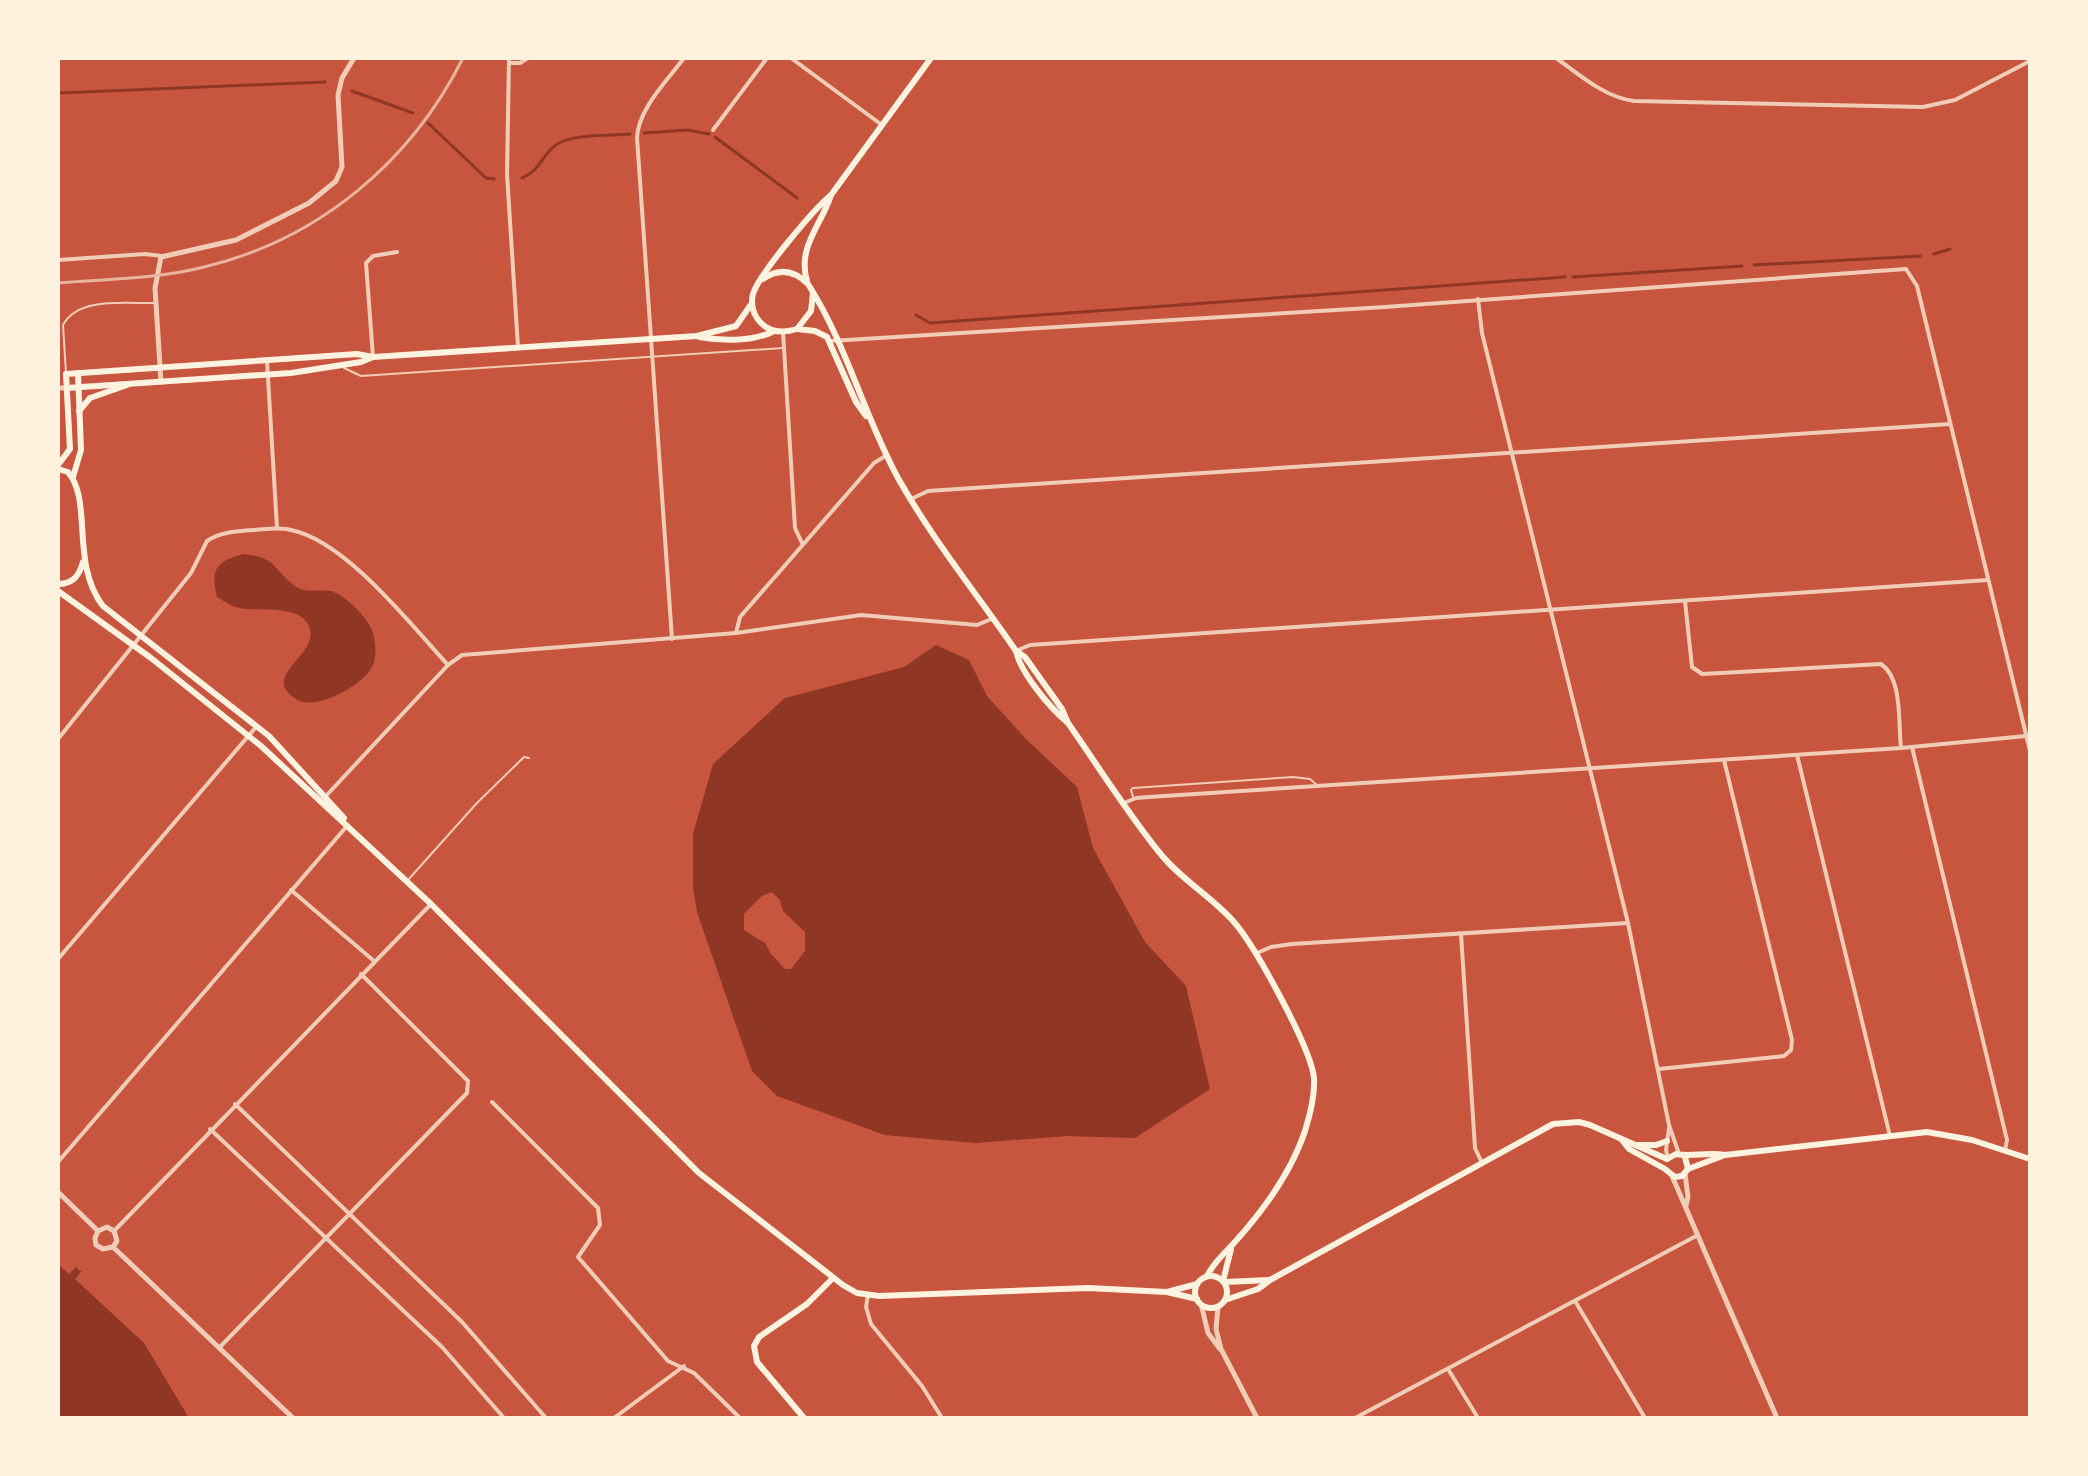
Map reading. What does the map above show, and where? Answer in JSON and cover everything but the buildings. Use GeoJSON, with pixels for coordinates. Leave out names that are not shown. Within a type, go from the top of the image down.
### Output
{"type":"FeatureCollection","features":[{"type":"Feature","properties":{"kind":"main road"},"geometry":{"type":"LineString","coordinates":[[931,58],[831,195],[814,209],[756,287],[752,303],[736,326],[697,336],[62,374],[67,388],[70,449],[58,467],[73,477],[78,490],[83,562],[90,588],[103,606],[256,726],[348,824],[699,1173],[833,1278],[857,1293],[868,1295],[918,1296],[1088,1288],[1167,1292],[1209,1308],[1218,1307],[1228,1291],[1224,1282],[1216,1276],[1207,1276]]}},
{"type":"Feature","properties":{"kind":"main road"},"geometry":{"type":"LineString","coordinates":[[808,284],[804,253],[831,195]]}},
{"type":"Feature","properties":{"kind":"main road"},"geometry":{"type":"LineString","coordinates":[[763,279],[785,271],[802,277],[808,284],[834,341],[856,402],[870,420],[911,499],[1167,861],[1235,923],[1256,953],[1299,1033],[1312,1065],[1313,1099],[1305,1129],[1273,1194],[1207,1276],[1197,1284],[1167,1292]]}},
{"type":"Feature","properties":{"kind":"main road"},"geometry":{"type":"LineString","coordinates":[[797,329],[811,311],[813,293]]}},
{"type":"Feature","properties":{"kind":"main road"},"geometry":{"type":"LineString","coordinates":[[752,303],[759,321],[774,331],[797,329],[822,334],[834,341]]}},
{"type":"Feature","properties":{"kind":"main road"},"geometry":{"type":"LineString","coordinates":[[697,336],[716,340],[764,336],[774,331]]}},
{"type":"Feature","properties":{"kind":"main road"},"geometry":{"type":"LineString","coordinates":[[67,388],[268,375],[361,362],[373,357]]}},
{"type":"Feature","properties":{"kind":"main road"},"geometry":{"type":"LineString","coordinates":[[73,477],[81,450],[78,373]]}},
{"type":"Feature","properties":{"kind":"main road"},"geometry":{"type":"LineString","coordinates":[[79,411],[90,398],[130,383]]}},
{"type":"Feature","properties":{"kind":"main road"},"geometry":{"type":"LineString","coordinates":[[58,584],[73,580],[83,562]]}},
{"type":"Feature","properties":{"kind":"main road"},"geometry":{"type":"LineString","coordinates":[[58,591],[249,736],[324,798]]}},
{"type":"Feature","properties":{"kind":"main road"},"geometry":{"type":"LineString","coordinates":[[1225,1300],[1258,1289],[1541,1129],[1566,1122],[1590,1125],[1667,1159],[1682,1155],[1725,1155],[1941,1133],[2030,1159]]}},
{"type":"Feature","properties":{"kind":"main road"},"geometry":{"type":"LineString","coordinates":[[1622,1140],[1629,1149],[1672,1176],[1725,1155]]}},
{"type":"Feature","properties":{"kind":"main road"},"geometry":{"type":"LineString","coordinates":[[1638,1145],[1656,1145],[1667,1141]]}},
{"type":"Feature","properties":{"kind":"main road"},"geometry":{"type":"LineString","coordinates":[[1682,1155],[1687,1172]]}},
{"type":"Feature","properties":{"kind":"main road"},"geometry":{"type":"LineString","coordinates":[[1665,1169],[1667,1159]]}},
{"type":"Feature","properties":{"kind":"main road"},"geometry":{"type":"LineString","coordinates":[[1224,1282],[1232,1246]]}},
{"type":"Feature","properties":{"kind":"main road"},"geometry":{"type":"LineString","coordinates":[[804,1418],[757,1362],[754,1346],[759,1337],[807,1304],[833,1278]]}},
{"type":"Feature","properties":{"kind":"main road"},"geometry":{"type":"LineString","coordinates":[[1224,1282],[1270,1280]]}},
{"type":"Feature","properties":{"kind":"main road"},"geometry":{"type":"LineString","coordinates":[[1197,1284],[1199,1302]]}},
{"type":"Feature","properties":{"kind":"street"},"geometry":{"type":"LineString","coordinates":[[58,260],[145,254],[162,256],[236,240],[309,203],[336,181],[342,167],[338,95],[342,78],[354,58]]}},
{"type":"Feature","properties":{"kind":"street"},"geometry":{"type":"LineString","coordinates":[[518,347],[507,174],[509,61],[520,63],[528,58]]}},
{"type":"Feature","properties":{"kind":"street"},"geometry":{"type":"LineString","coordinates":[[672,639],[637,129],[644,113],[684,58]]}},
{"type":"Feature","properties":{"kind":"street"},"geometry":{"type":"LineString","coordinates":[[713,130],[767,58]]}},
{"type":"Feature","properties":{"kind":"street"},"geometry":{"type":"LineString","coordinates":[[791,58],[882,125]]}},
{"type":"Feature","properties":{"kind":"street"},"geometry":{"type":"LineString","coordinates":[[1556,58],[1603,91],[1627,101],[1914,107],[1936,106],[1955,100],[2030,61]]}},
{"type":"Feature","properties":{"kind":"street"},"geometry":{"type":"LineString","coordinates":[[373,357],[366,263],[373,256],[397,252]]}},
{"type":"Feature","properties":{"kind":"street"},"geometry":{"type":"LineString","coordinates":[[161,382],[156,280],[162,256]]}},
{"type":"Feature","properties":{"kind":"street"},"geometry":{"type":"LineString","coordinates":[[834,341],[1906,269],[1917,286],[2030,751]]}},
{"type":"Feature","properties":{"kind":"street"},"geometry":{"type":"LineString","coordinates":[[1478,299],[1482,333],[1628,923],[1669,1125],[1682,1155]]}},
{"type":"Feature","properties":{"kind":"street"},"geometry":{"type":"LineString","coordinates":[[783,332],[795,528],[802,543]]}},
{"type":"Feature","properties":{"kind":"street"},"geometry":{"type":"LineString","coordinates":[[267,361],[277,528]]}},
{"type":"Feature","properties":{"kind":"street"},"geometry":{"type":"LineString","coordinates":[[58,388],[67,388]]}},
{"type":"Feature","properties":{"kind":"street"},"geometry":{"type":"LineString","coordinates":[[911,499],[928,491],[1950,424]]}},
{"type":"Feature","properties":{"kind":"street"},"geometry":{"type":"LineString","coordinates":[[736,633],[740,617],[802,543],[874,463],[887,455]]}},
{"type":"Feature","properties":{"kind":"street"},"geometry":{"type":"LineString","coordinates":[[58,739],[191,573],[207,541],[225,533],[277,528],[301,533],[349,562],[448,665]]}},
{"type":"Feature","properties":{"kind":"street"},"geometry":{"type":"LineString","coordinates":[[1016,651],[1030,645],[1988,580]]}},
{"type":"Feature","properties":{"kind":"street"},"geometry":{"type":"LineString","coordinates":[[1685,601],[1692,667],[1702,674],[1881,664],[1890,670],[1895,683],[1901,748]]}},
{"type":"Feature","properties":{"kind":"street"},"geometry":{"type":"LineString","coordinates":[[324,798],[448,665],[462,655],[736,633],[861,615],[977,625],[994,618]]}},
{"type":"Feature","properties":{"kind":"street"},"geometry":{"type":"LineString","coordinates":[[58,959],[256,726]]}},
{"type":"Feature","properties":{"kind":"street"},"geometry":{"type":"LineString","coordinates":[[1124,803],[1134,799],[1590,766],[1901,748],[2026,736]]}},
{"type":"Feature","properties":{"kind":"street"},"geometry":{"type":"LineString","coordinates":[[1912,747],[2007,1140],[2005,1151]]}},
{"type":"Feature","properties":{"kind":"street"},"geometry":{"type":"LineString","coordinates":[[1797,755],[1890,1136]]}},
{"type":"Feature","properties":{"kind":"street"},"geometry":{"type":"LineString","coordinates":[[1659,1069],[1784,1056],[1791,1050],[1792,1040],[1724,760]]}},
{"type":"Feature","properties":{"kind":"street"},"geometry":{"type":"LineString","coordinates":[[58,1162],[348,824]]}},
{"type":"Feature","properties":{"kind":"street"},"geometry":{"type":"LineString","coordinates":[[290,890],[374,961]]}},
{"type":"Feature","properties":{"kind":"street"},"geometry":{"type":"LineString","coordinates":[[114,1231],[431,904]]}},
{"type":"Feature","properties":{"kind":"street"},"geometry":{"type":"LineString","coordinates":[[1256,953],[1280,945],[1628,923]]}},
{"type":"Feature","properties":{"kind":"street"},"geometry":{"type":"LineString","coordinates":[[1461,934],[1475,1148],[1482,1163]]}},
{"type":"Feature","properties":{"kind":"street"},"geometry":{"type":"LineString","coordinates":[[220,1348],[467,1093],[468,1081],[361,974]]}},
{"type":"Feature","properties":{"kind":"street"},"geometry":{"type":"LineString","coordinates":[[492,1102],[598,1208],[600,1225],[578,1257],[668,1361],[684,1366],[702,1380],[740,1418]]}},
{"type":"Feature","properties":{"kind":"street"},"geometry":{"type":"LineString","coordinates":[[235,1104],[462,1322],[546,1418]]}},
{"type":"Feature","properties":{"kind":"street"},"geometry":{"type":"LineString","coordinates":[[1667,1159],[1669,1125]]}},
{"type":"Feature","properties":{"kind":"street"},"geometry":{"type":"LineString","coordinates":[[210,1129],[442,1347],[504,1418]]}},
{"type":"Feature","properties":{"kind":"street"},"geometry":{"type":"LineString","coordinates":[[1686,1207],[1687,1172]]}},
{"type":"Feature","properties":{"kind":"street"},"geometry":{"type":"LineString","coordinates":[[1672,1176],[1777,1418]]}},
{"type":"Feature","properties":{"kind":"street"},"geometry":{"type":"LineString","coordinates":[[58,1192],[98,1231]]}},
{"type":"Feature","properties":{"kind":"street"},"geometry":{"type":"LineString","coordinates":[[107,1227],[114,1231],[117,1241],[113,1247],[103,1249],[96,1245],[98,1231],[107,1227]]}},
{"type":"Feature","properties":{"kind":"street"},"geometry":{"type":"LineString","coordinates":[[1355,1418],[1698,1235]]}},
{"type":"Feature","properties":{"kind":"street"},"geometry":{"type":"LineString","coordinates":[[113,1247],[293,1418]]}},
{"type":"Feature","properties":{"kind":"street"},"geometry":{"type":"LineString","coordinates":[[868,1295],[866,1307],[871,1324],[922,1386],[942,1418]]}},
{"type":"Feature","properties":{"kind":"street"},"geometry":{"type":"LineString","coordinates":[[1575,1301],[1645,1418]]}},
{"type":"Feature","properties":{"kind":"street"},"geometry":{"type":"LineString","coordinates":[[1199,1302],[1208,1333],[1221,1349],[1257,1418]]}},
{"type":"Feature","properties":{"kind":"street"},"geometry":{"type":"LineString","coordinates":[[1218,1307],[1216,1329],[1221,1349]]}},
{"type":"Feature","properties":{"kind":"street"},"geometry":{"type":"LineString","coordinates":[[614,1418],[684,1366]]}},
{"type":"Feature","properties":{"kind":"street"},"geometry":{"type":"LineString","coordinates":[[1448,1369],[1478,1418]]}},
{"type":"Feature","properties":{"kind":"lane"},"geometry":{"type":"LineString","coordinates":[[62,374],[63,325],[74,310],[93,305],[156,303]]}},
{"type":"Feature","properties":{"kind":"lane"},"geometry":{"type":"LineString","coordinates":[[339,365],[361,376],[784,348]]}},
{"type":"Feature","properties":{"kind":"lane"},"geometry":{"type":"LineString","coordinates":[[408,881],[524,757],[529,758]]}},
{"type":"Feature","properties":{"kind":"lane"},"geometry":{"type":"LineString","coordinates":[[1134,799],[1133,788],[1301,777],[1319,786]]}},
{"type":"Feature","properties":{"kind":"shaded area"},"geometry":{"type":"Polygon","coordinates":[[[244,554],[269,561],[298,588],[335,593],[358,611],[372,630],[375,649],[374,662],[363,678],[341,693],[317,702],[298,700],[287,691],[284,682],[287,673],[308,645],[311,635],[308,624],[286,611],[239,608],[217,597],[214,579],[218,567],[244,554]]]}},
{"type":"Feature","properties":{"kind":"shaded area"},"geometry":{"type":"Polygon","coordinates":[[[936,645],[969,660],[987,696],[1025,738],[1077,787],[1093,848],[1145,942],[1186,986],[1210,1089],[1135,1138],[1066,1136],[976,1143],[885,1135],[777,1096],[752,1071],[697,912],[693,887],[693,834],[713,764],[785,698],[904,667],[936,645]],[[772,892],[762,896],[744,914],[744,930],[765,943],[785,969],[791,969],[805,951],[805,932],[783,911],[780,900],[772,892]]]}},
{"type":"Feature","properties":{"kind":"shaded area"},"geometry":{"type":"Polygon","coordinates":[[[58,1264],[69,1274],[77,1266],[82,1271],[75,1279],[144,1343],[189,1418],[58,1418],[58,1264]]]}},
{"type":"Feature","properties":{"kind":"waterway"},"geometry":{"type":"LineString","coordinates":[[58,93],[325,82]]}},
{"type":"Feature","properties":{"kind":"waterway"},"geometry":{"type":"LineString","coordinates":[[352,91],[413,113]]}},
{"type":"Feature","properties":{"kind":"waterway"},"geometry":{"type":"LineString","coordinates":[[428,123],[486,178],[494,179]]}},
{"type":"Feature","properties":{"kind":"waterway"},"geometry":{"type":"LineString","coordinates":[[644,133],[688,130],[709,134]]}},
{"type":"Feature","properties":{"kind":"waterway"},"geometry":{"type":"LineString","coordinates":[[522,178],[534,170],[553,147],[566,140],[630,134]]}},
{"type":"Feature","properties":{"kind":"waterway"},"geometry":{"type":"LineString","coordinates":[[715,137],[797,198]]}},
{"type":"Feature","properties":{"kind":"waterway"},"geometry":{"type":"LineString","coordinates":[[1934,254],[1950,249]]}},
{"type":"Feature","properties":{"kind":"waterway"},"geometry":{"type":"LineString","coordinates":[[1754,265],[1921,256]]}},
{"type":"Feature","properties":{"kind":"waterway"},"geometry":{"type":"LineString","coordinates":[[1573,277],[1742,266]]}},
{"type":"Feature","properties":{"kind":"waterway"},"geometry":{"type":"LineString","coordinates":[[916,315],[930,323],[1565,277]]}},
{"type":"Feature","properties":{"kind":"railway"},"geometry":{"type":"LineString","coordinates":[[58,283],[186,271],[246,255],[285,238],[357,191],[388,163],[417,131],[442,96],[463,58]]}}]}
